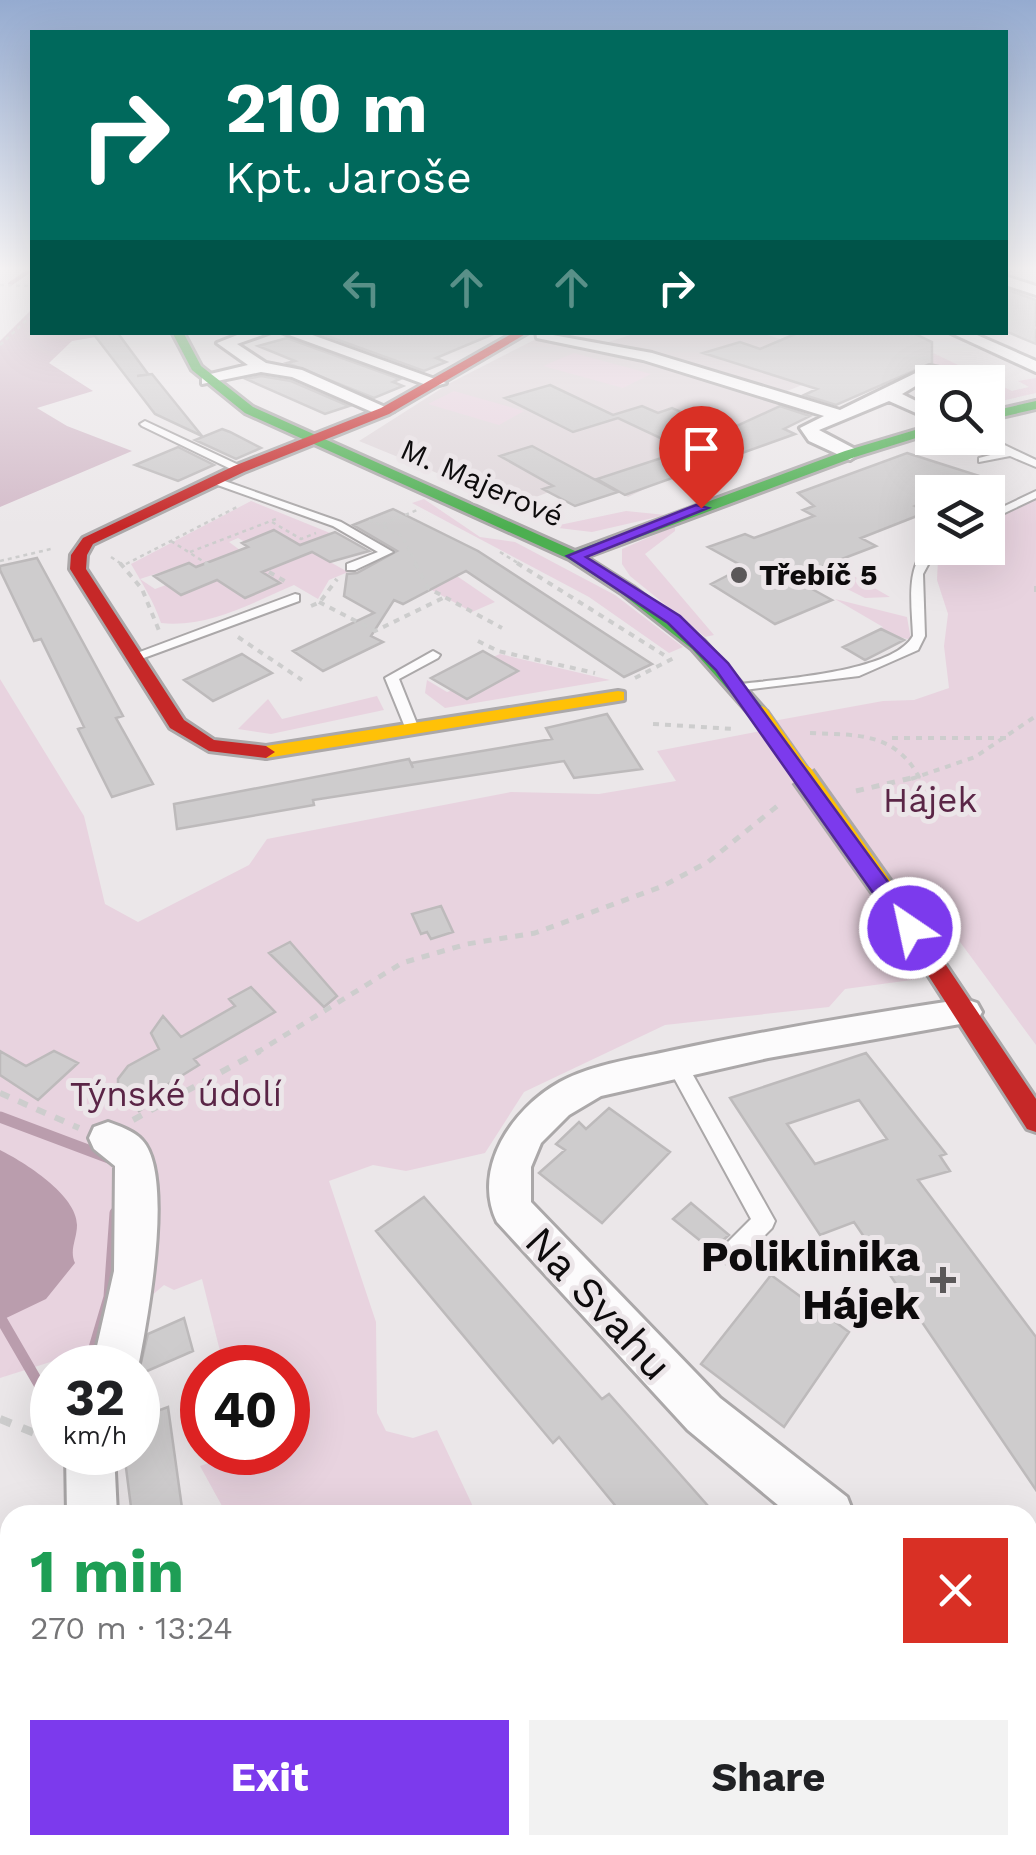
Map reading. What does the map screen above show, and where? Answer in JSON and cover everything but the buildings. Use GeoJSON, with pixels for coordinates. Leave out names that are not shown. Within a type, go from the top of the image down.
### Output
{"type":"FeatureCollection","features":[{"type":"Feature","properties":{"kind":"street","name":"M. Majerové"},"geometry":{"type":"LineString","coordinates":[[186,354],[208,380],[249,410],[574,556],[674,620],[740,688],[760,715],[895,906],[1036,1121]]}},
{"type":"Feature","properties":{"kind":"street"},"geometry":{"type":"LineString","coordinates":[[241,354],[261,367]]}},
{"type":"Feature","properties":{"kind":"street"},"geometry":{"type":"LineString","coordinates":[[351,354],[438,383]]}},
{"type":"Feature","properties":{"kind":"street"},"geometry":{"type":"LineString","coordinates":[[487,354],[385,411],[216,481],[78,555],[78,569],[177,724],[209,745],[249,752],[287,752],[619,685]]}},
{"type":"Feature","properties":{"kind":"street"},"geometry":{"type":"LineString","coordinates":[[632,354],[842,416]]}},
{"type":"Feature","properties":{"kind":"street"},"geometry":{"type":"LineString","coordinates":[[1005,354],[1036,367]]}},
{"type":"Feature","properties":{"kind":"street"},"geometry":{"type":"LineString","coordinates":[[208,380],[261,367],[296,373],[385,411]]}},
{"type":"Feature","properties":{"kind":"street"},"geometry":{"type":"LineString","coordinates":[[850,454],[808,432],[915,381]]}},
{"type":"Feature","properties":{"kind":"street"},"geometry":{"type":"LineString","coordinates":[[890,396],[915,407]]}},
{"type":"Feature","properties":{"kind":"street"},"geometry":{"type":"LineString","coordinates":[[1005,412],[1036,405]]}},
{"type":"Feature","properties":{"kind":"street"},"geometry":{"type":"LineString","coordinates":[[574,556],[850,454],[915,434]]}},
{"type":"Feature","properties":{"kind":"street","name":"Na Svahu"},"geometry":{"type":"LineString","coordinates":[[818,1505],[704,1414],[511,1209],[506,1181],[514,1147],[567,1094],[593,1083],[768,1044],[965,1012]]}},
{"type":"Feature","properties":{"kind":"street"},"geometry":{"type":"LineString","coordinates":[[108,1138],[129,1152],[136,1166],[135,1271],[120,1345]]}},
{"type":"Feature","properties":{"kind":"street"},"geometry":{"type":"LineString","coordinates":[[91,1475],[92,1505]]}},
{"type":"Feature","properties":{"kind":"lane"},"geometry":{"type":"LineString","coordinates":[[144,424],[239,469]]}},
{"type":"Feature","properties":{"kind":"lane"},"geometry":{"type":"LineString","coordinates":[[1005,449],[1036,464]]}},
{"type":"Feature","properties":{"kind":"lane"},"geometry":{"type":"LineString","coordinates":[[983,460],[1012,452]]}},
{"type":"Feature","properties":{"kind":"lane"},"geometry":{"type":"LineString","coordinates":[[216,481],[337,524],[387,552],[351,567]]}},
{"type":"Feature","properties":{"kind":"lane"},"geometry":{"type":"LineString","coordinates":[[1005,510],[1036,494]]}},
{"type":"Feature","properties":{"kind":"lane"},"geometry":{"type":"LineString","coordinates":[[740,688],[859,672],[914,647],[920,636],[917,574],[922,565]]}},
{"type":"Feature","properties":{"kind":"lane"},"geometry":{"type":"LineString","coordinates":[[136,656],[295,598]]}},
{"type":"Feature","properties":{"kind":"lane"},"geometry":{"type":"LineString","coordinates":[[412,729],[392,678],[433,656]]}},
{"type":"Feature","properties":{"kind":"lane"},"geometry":{"type":"LineString","coordinates":[[676,1065],[764,1222],[730,1255]]}},
{"type":"Feature","properties":{"kind":"path"},"geometry":{"type":"LineString","coordinates":[[126,564],[257,496]]}},
{"type":"Feature","properties":{"kind":"path"},"geometry":{"type":"LineString","coordinates":[[382,524],[420,509],[404,502]]}},
{"type":"Feature","properties":{"kind":"path"},"geometry":{"type":"LineString","coordinates":[[190,552],[298,510]]}},
{"type":"Feature","properties":{"kind":"path"},"geometry":{"type":"LineString","coordinates":[[171,541],[217,570]]}},
{"type":"Feature","properties":{"kind":"path"},"geometry":{"type":"LineString","coordinates":[[486,544],[670,660]]}},
{"type":"Feature","properties":{"kind":"path"},"geometry":{"type":"LineString","coordinates":[[0,561],[94,547],[126,564],[144,591],[165,647]]}},
{"type":"Feature","properties":{"kind":"path"},"geometry":{"type":"LineString","coordinates":[[269,572],[374,631],[446,597]]}},
{"type":"Feature","properties":{"kind":"path"},"geometry":{"type":"LineString","coordinates":[[238,637],[302,680]]}},
{"type":"Feature","properties":{"kind":"path"},"geometry":{"type":"LineString","coordinates":[[478,641],[498,651],[619,685],[700,646]]}},
{"type":"Feature","properties":{"kind":"path"},"geometry":{"type":"LineString","coordinates":[[848,792],[920,779],[1012,738],[1036,716]]}},
{"type":"Feature","properties":{"kind":"path"},"geometry":{"type":"LineString","coordinates":[[889,738],[1012,738]]}},
{"type":"Feature","properties":{"kind":"path"},"geometry":{"type":"LineString","coordinates":[[0,1093],[57,1121],[108,1138],[402,963],[468,944],[535,932],[663,886],[708,862],[782,803],[798,800]]}},
{"type":"Feature","properties":{"kind":"path"},"geometry":{"type":"LineString","coordinates":[[0,1419],[30,1431]]}},
{"type":"Feature","properties":{"kind":"shaded area"},"geometry":{"type":"Polygon","coordinates":[[[0,354],[59,354],[49,363],[93,391],[37,408],[67,426],[132,451],[0,507],[0,354]]]}},
{"type":"Feature","properties":{"kind":"shaded area"},"geometry":{"type":"Polygon","coordinates":[[[508,354],[625,354],[791,400],[765,413],[782,419],[774,425],[795,434],[668,478],[628,497],[618,492],[575,506],[549,492],[515,505],[359,441],[450,383],[508,354]]]}},
{"type":"Feature","properties":{"kind":"shaded area"},"geometry":{"type":"Polygon","coordinates":[[[645,354],[827,354],[841,358],[832,373],[777,395],[645,354]]]}},
{"type":"Feature","properties":{"kind":"shaded area"},"geometry":{"type":"Polygon","coordinates":[[[0,1150],[59,1191],[75,1214],[77,1225],[75,1263],[46,1299],[0,1321],[0,1150]]]}},
{"type":"Feature","properties":{"kind":"green space"},"geometry":{"type":"Polygon","coordinates":[[[576,354],[651,374],[623,388],[543,366],[576,354]]]}},
{"type":"Feature","properties":{"kind":"green space"},"geometry":{"type":"Polygon","coordinates":[[[916,354],[934,354],[958,365],[927,365],[916,354]]]}},
{"type":"Feature","properties":{"kind":"green space"},"geometry":{"type":"Polygon","coordinates":[[[1036,378],[1036,393],[1005,400],[1005,388],[1012,391],[1029,387],[1018,381],[1036,378]]]}},
{"type":"Feature","properties":{"kind":"green space"},"geometry":{"type":"Polygon","coordinates":[[[454,391],[524,411],[499,425],[428,404],[454,391]]]}},
{"type":"Feature","properties":{"kind":"green space","name":"Týnské údolí"},"geometry":{"type":"Polygon","coordinates":[[[1036,498],[1036,1045],[932,904],[882,911],[919,979],[845,989],[829,1007],[665,1025],[524,1092],[485,1153],[406,1171],[373,1165],[329,1181],[376,1322],[377,1413],[386,1431],[413,1438],[437,1430],[472,1505],[221,1505],[205,1475],[310,1475],[310,1345],[218,1345],[202,1279],[174,1290],[164,1285],[94,1345],[30,1345],[30,1368],[0,1378],[0,679],[84,816],[105,904],[138,922],[249,865],[267,839],[511,792],[599,794],[676,781],[657,751],[761,731],[756,724],[883,701],[914,700],[949,688],[944,646],[948,614],[937,580],[938,565],[1005,565],[1005,514],[1036,498]]]}},
{"type":"Feature","properties":{"kind":"green space"},"geometry":{"type":"Polygon","coordinates":[[[424,499],[480,537],[515,542],[615,595],[683,647],[669,653],[589,597],[412,503],[424,499]]]}},
{"type":"Feature","properties":{"kind":"green space"},"geometry":{"type":"Polygon","coordinates":[[[251,501],[330,533],[300,545],[274,530],[245,542],[238,538],[229,542],[244,553],[214,578],[189,563],[140,579],[155,589],[166,585],[181,595],[217,580],[245,598],[262,572],[303,547],[348,572],[329,580],[318,599],[294,585],[213,618],[161,623],[131,564],[251,501]]]}},
{"type":"Feature","properties":{"kind":"green space"},"geometry":{"type":"Polygon","coordinates":[[[626,511],[666,515],[592,532],[550,527],[626,511]]]}},
{"type":"Feature","properties":{"kind":"green space"},"geometry":{"type":"Polygon","coordinates":[[[675,526],[675,531],[645,554],[714,635],[705,637],[630,576],[622,564],[622,549],[675,526]]]}},
{"type":"Feature","properties":{"kind":"green space"},"geometry":{"type":"Polygon","coordinates":[[[780,555],[814,570],[831,563],[890,597],[865,598],[780,555]]]}},
{"type":"Feature","properties":{"kind":"green space"},"geometry":{"type":"Polygon","coordinates":[[[451,572],[495,602],[472,612],[428,588],[451,572]]]}},
{"type":"Feature","properties":{"kind":"green space"},"geometry":{"type":"Polygon","coordinates":[[[835,599],[907,617],[911,640],[876,631],[883,627],[835,599]]]}},
{"type":"Feature","properties":{"kind":"green space"},"geometry":{"type":"Polygon","coordinates":[[[500,654],[610,680],[445,708],[425,693],[427,680],[447,692],[517,671],[493,657],[500,654]]]}},
{"type":"Feature","properties":{"kind":"green space"},"geometry":{"type":"Polygon","coordinates":[[[377,696],[384,710],[271,734],[238,729],[268,699],[282,719],[377,696]]]}},
{"type":"Feature","properties":{"kind":"waterway"},"geometry":{"type":"LineString","coordinates":[[0,1117],[109,1158]]}},
{"type":"Feature","properties":{"kind":"waterway"},"geometry":{"type":"LineString","coordinates":[[95,1345],[109,1297],[115,1213]]}},
{"type":"Feature","properties":{"kind":"waterway"},"geometry":{"type":"LineString","coordinates":[[0,1317],[30,1369]]}},
{"type":"Feature","properties":{"kind":"traffic: fast"},"geometry":{"type":"LineString","coordinates":[[188,354],[196,368],[249,410],[574,556],[627,590],[698,645],[760,715]]}},
{"type":"Feature","properties":{"kind":"traffic: fast"},"geometry":{"type":"LineString","coordinates":[[1005,412],[1036,405]]}},
{"type":"Feature","properties":{"kind":"traffic: fast"},"geometry":{"type":"LineString","coordinates":[[574,556],[850,454],[915,434]]}},
{"type":"Feature","properties":{"kind":"traffic: slow"},"geometry":{"type":"LineString","coordinates":[[266,752],[618,696]]}},
{"type":"Feature","properties":{"kind":"traffic: slow"},"geometry":{"type":"LineString","coordinates":[[760,715],[895,906]]}},
{"type":"Feature","properties":{"kind":"traffic: jam"},"geometry":{"type":"LineString","coordinates":[[266,752],[209,745],[177,724],[78,569],[79,555],[88,541],[239,469],[385,411],[486,354]]}},
{"type":"Feature","properties":{"kind":"traffic: jam"},"geometry":{"type":"LineString","coordinates":[[895,906],[1036,1121]]}},
{"type":"Feature","properties":{"kind":"place","name":"Třebíč 5"},"geometry":{"type":"Point","coordinates":[739,575]}},
{"type":"Feature","properties":{"kind":"place","name":"Poliklinika Hájek"},"geometry":{"type":"Point","coordinates":[943,1280]}},
{"type":"Feature","properties":{"kind":"route"},"geometry":{"type":"LineString","coordinates":[[701,508],[574,556],[674,620],[722,666],[910,928]]}},
{"type":"Feature","properties":{"kind":"park label","name":"Hájek"},"geometry":{"type":"Point","coordinates":[930,800]}}]}
